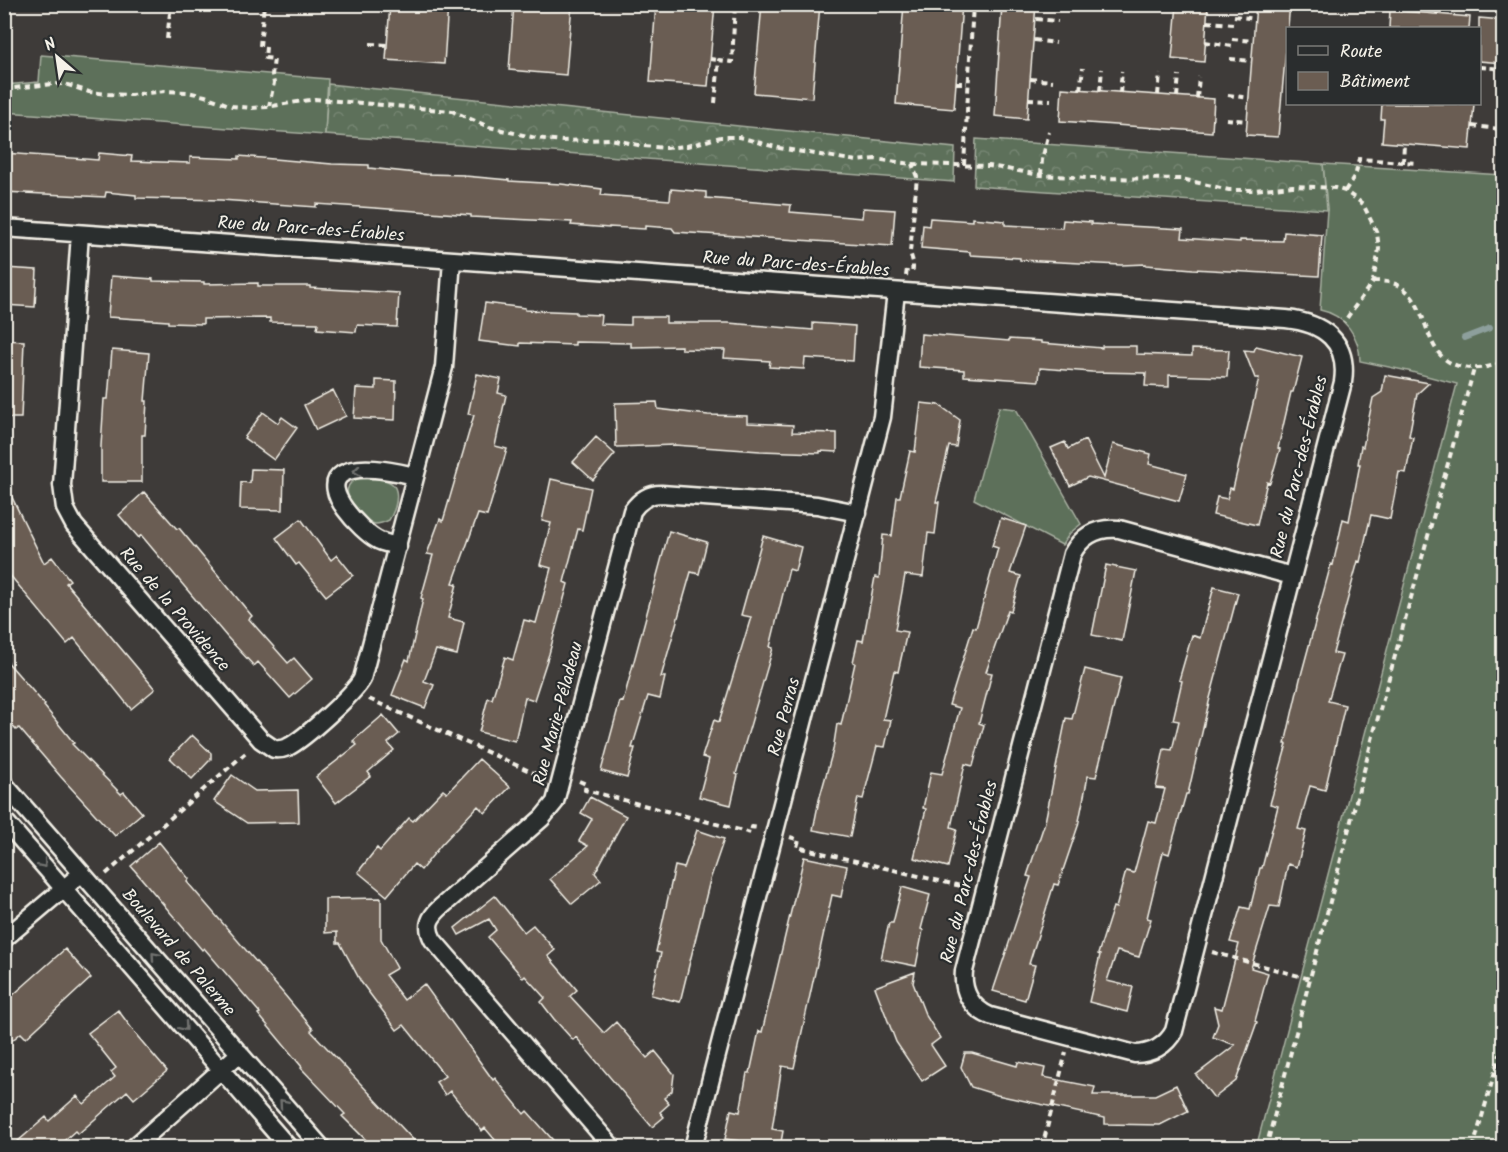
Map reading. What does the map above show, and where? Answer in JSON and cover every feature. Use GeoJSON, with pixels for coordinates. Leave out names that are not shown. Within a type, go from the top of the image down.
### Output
{"type":"FeatureCollection","features":[{"type":"Feature","properties":{"kind":"street","name":"Rue du Parc-des-Érables"},"geometry":{"type":"LineString","coordinates":[[4,228],[452,260],[901,286],[1286,319],[1307,322],[1325,330],[1332,337],[1344,364],[1343,382],[1292,576],[1171,1036],[1157,1048],[1142,1054],[1135,1054],[990,1016],[981,1012],[968,996],[964,988],[964,971],[1072,554],[1076,546],[1092,532],[1101,529],[1119,529],[1292,576]]}},
{"type":"Feature","properties":{"kind":"street","name":"Rue de la Providence"},"geometry":{"type":"LineString","coordinates":[[80,234],[62,484],[65,508],[74,525],[261,740],[271,748],[281,750],[293,744],[352,694],[366,669],[444,367],[452,260]]}},
{"type":"Feature","properties":{"kind":"street","name":"Rue Perras"},"geometry":{"type":"LineString","coordinates":[[693,1148],[886,399],[901,286]]}},
{"type":"Feature","properties":{"kind":"street"},"geometry":{"type":"LineString","coordinates":[[398,546],[378,540],[367,532],[338,500],[334,485],[342,474],[360,469],[383,470],[415,476]]}},
{"type":"Feature","properties":{"kind":"street","name":"Rue Marie-Péladeau"},"geometry":{"type":"LineString","coordinates":[[613,1148],[433,940],[428,923],[441,907],[542,818],[555,802],[632,511],[636,505],[649,496],[661,494],[817,505],[858,513]]}},
{"type":"Feature","properties":{"kind":"street","name":"Boulevard de Palerme"},"geometry":{"type":"LineString","coordinates":[[4,784],[322,1148]]}},
{"type":"Feature","properties":{"kind":"street"},"geometry":{"type":"LineString","coordinates":[[4,820],[289,1148]]}},
{"type":"Feature","properties":{"kind":"street"},"geometry":{"type":"LineString","coordinates":[[4,939],[82,873]]}},
{"type":"Feature","properties":{"kind":"street"},"geometry":{"type":"LineString","coordinates":[[133,1148],[240,1053]]}},
{"type":"Feature","properties":{"kind":"path"},"geometry":{"type":"LineString","coordinates":[[167,39],[170,13],[168,4]]}},
{"type":"Feature","properties":{"kind":"path"},"geometry":{"type":"LineString","coordinates":[[260,46],[264,4]]}},
{"type":"Feature","properties":{"kind":"path"},"geometry":{"type":"LineString","coordinates":[[964,166],[973,4]]}},
{"type":"Feature","properties":{"kind":"path"},"geometry":{"type":"LineString","coordinates":[[710,59],[732,62],[734,5],[761,7]]}},
{"type":"Feature","properties":{"kind":"path"},"geometry":{"type":"LineString","coordinates":[[1437,5],[1437,14]]}},
{"type":"Feature","properties":{"kind":"path"},"geometry":{"type":"LineString","coordinates":[[1234,16],[1255,19]]}},
{"type":"Feature","properties":{"kind":"path"},"geometry":{"type":"LineString","coordinates":[[1036,19],[1058,21]]}},
{"type":"Feature","properties":{"kind":"path"},"geometry":{"type":"LineString","coordinates":[[1207,22],[1233,24]]}},
{"type":"Feature","properties":{"kind":"path"},"geometry":{"type":"LineString","coordinates":[[1232,39],[1253,41]]}},
{"type":"Feature","properties":{"kind":"path"},"geometry":{"type":"LineString","coordinates":[[1034,40],[1056,43]]}},
{"type":"Feature","properties":{"kind":"path"},"geometry":{"type":"LineString","coordinates":[[1205,42],[1232,46]]}},
{"type":"Feature","properties":{"kind":"path"},"geometry":{"type":"LineString","coordinates":[[370,44],[387,45]]}},
{"type":"Feature","properties":{"kind":"path"},"geometry":{"type":"LineString","coordinates":[[4,76],[7,71],[7,45]]}},
{"type":"Feature","properties":{"kind":"path"},"geometry":{"type":"LineString","coordinates":[[266,47],[265,58],[274,59],[272,75],[274,83],[268,107]]}},
{"type":"Feature","properties":{"kind":"path"},"geometry":{"type":"LineString","coordinates":[[1230,59],[1252,61]]}},
{"type":"Feature","properties":{"kind":"path"},"geometry":{"type":"LineString","coordinates":[[715,103],[719,60]]}},
{"type":"Feature","properties":{"kind":"path"},"geometry":{"type":"LineString","coordinates":[[1481,67],[1503,69]]}},
{"type":"Feature","properties":{"kind":"path"},"geometry":{"type":"LineString","coordinates":[[1080,90],[1083,68]]}},
{"type":"Feature","properties":{"kind":"path"},"geometry":{"type":"LineString","coordinates":[[1100,91],[1102,69]]}},
{"type":"Feature","properties":{"kind":"path"},"geometry":{"type":"LineString","coordinates":[[1120,93],[1122,71]]}},
{"type":"Feature","properties":{"kind":"path"},"geometry":{"type":"LineString","coordinates":[[1158,95],[1160,74]]}},
{"type":"Feature","properties":{"kind":"path"},"geometry":{"type":"LineString","coordinates":[[1178,97],[1179,75]]}},
{"type":"Feature","properties":{"kind":"path"},"geometry":{"type":"LineString","coordinates":[[1197,98],[1199,76]]}},
{"type":"Feature","properties":{"kind":"path"},"geometry":{"type":"LineString","coordinates":[[1030,79],[1053,81]]}},
{"type":"Feature","properties":{"kind":"path"},"geometry":{"type":"LineString","coordinates":[[956,83],[967,83]]}},
{"type":"Feature","properties":{"kind":"path"},"geometry":{"type":"LineString","coordinates":[[4,89],[65,84],[89,92],[108,94],[188,92],[232,106],[268,107],[315,99],[452,111],[489,127],[536,138],[578,141],[611,139],[666,148],[687,146],[721,137],[739,137],[779,148],[843,160],[875,159],[912,164],[989,166],[1041,175],[1087,178],[1182,179],[1229,190],[1308,186],[1335,188],[1345,191],[1364,204],[1377,233],[1379,249],[1373,280],[1344,322]]}},
{"type":"Feature","properties":{"kind":"path"},"geometry":{"type":"LineString","coordinates":[[1228,95],[1249,98]]}},
{"type":"Feature","properties":{"kind":"path"},"geometry":{"type":"LineString","coordinates":[[1028,99],[1051,100]]}},
{"type":"Feature","properties":{"kind":"path"},"geometry":{"type":"LineString","coordinates":[[1226,119],[1247,121]]}},
{"type":"Feature","properties":{"kind":"path"},"geometry":{"type":"LineString","coordinates":[[1472,126],[1501,129]]}},
{"type":"Feature","properties":{"kind":"path"},"geometry":{"type":"LineString","coordinates":[[1041,175],[1049,132]]}},
{"type":"Feature","properties":{"kind":"path"},"geometry":{"type":"LineString","coordinates":[[1403,162],[1404,144]]}},
{"type":"Feature","properties":{"kind":"path"},"geometry":{"type":"LineString","coordinates":[[1345,191],[1356,173],[1359,159],[1419,163]]}},
{"type":"Feature","properties":{"kind":"path"},"geometry":{"type":"LineString","coordinates":[[901,286],[907,269],[913,269],[910,252],[917,177],[912,164]]}},
{"type":"Feature","properties":{"kind":"path"},"geometry":{"type":"LineString","coordinates":[[1373,280],[1390,282],[1404,288],[1416,302],[1434,349],[1452,365],[1474,369],[1490,367],[1503,362]]}},
{"type":"Feature","properties":{"kind":"path"},"geometry":{"type":"LineString","coordinates":[[1266,1148],[1374,732],[1474,369]]}},
{"type":"Feature","properties":{"kind":"path"},"geometry":{"type":"LineString","coordinates":[[365,698],[549,780]]}},
{"type":"Feature","properties":{"kind":"path"},"geometry":{"type":"LineString","coordinates":[[105,874],[251,748]]}},
{"type":"Feature","properties":{"kind":"path"},"geometry":{"type":"LineString","coordinates":[[576,780],[586,784],[585,790],[751,832],[752,827],[762,829]]}},
{"type":"Feature","properties":{"kind":"path"},"geometry":{"type":"LineString","coordinates":[[786,836],[799,840],[797,847],[971,889]]}},
{"type":"Feature","properties":{"kind":"path"},"geometry":{"type":"LineString","coordinates":[[1208,951],[1310,979]]}},
{"type":"Feature","properties":{"kind":"path"},"geometry":{"type":"LineString","coordinates":[[1473,1148],[1503,1041]]}},
{"type":"Feature","properties":{"kind":"path"},"geometry":{"type":"LineString","coordinates":[[1042,1148],[1066,1052]]}},
{"type":"Feature","properties":{"kind":"green space"},"geometry":{"type":"Polygon","coordinates":[[[41,55],[328,79],[325,135],[5,112],[4,85],[39,82],[41,55]]]}},
{"type":"Feature","properties":{"kind":"green space"},"geometry":{"type":"Polygon","coordinates":[[[328,84],[955,148],[954,182],[325,135],[328,84]]]}},
{"type":"Feature","properties":{"kind":"green space"},"geometry":{"type":"Polygon","coordinates":[[[976,139],[1323,164],[1327,210],[974,186],[976,139]]]}},
{"type":"Feature","properties":{"kind":"green space"},"geometry":{"type":"Polygon","coordinates":[[[1323,164],[1503,175],[1503,1147],[1256,1148],[1457,384],[1360,361],[1357,344],[1349,328],[1337,317],[1320,310],[1327,210],[1323,164]]]}},
{"type":"Feature","properties":{"kind":"green space"},"geometry":{"type":"Polygon","coordinates":[[[999,407],[1016,409],[1081,524],[1070,533],[1062,545],[974,499],[999,407]]]}},
{"type":"Feature","properties":{"kind":"green space"},"geometry":{"type":"Polygon","coordinates":[[[359,478],[384,480],[394,486],[397,497],[389,520],[377,524],[370,522],[352,504],[348,496],[348,489],[351,483],[359,478]]]}},
{"type":"Feature","properties":{"kind":"building"},"geometry":{"type":"Polygon","coordinates":[[[390,4],[448,4],[444,64],[386,60],[390,4]]]}},
{"type":"Feature","properties":{"kind":"building"},"geometry":{"type":"Polygon","coordinates":[[[514,4],[572,4],[566,75],[509,70],[514,4]]]}},
{"type":"Feature","properties":{"kind":"building"},"geometry":{"type":"Polygon","coordinates":[[[656,4],[715,4],[708,86],[650,82],[656,4]]]}},
{"type":"Feature","properties":{"kind":"building"},"geometry":{"type":"Polygon","coordinates":[[[762,4],[820,4],[812,98],[754,93],[762,4]]]}},
{"type":"Feature","properties":{"kind":"building"},"geometry":{"type":"Polygon","coordinates":[[[904,4],[962,4],[954,109],[896,104],[904,4]]]}},
{"type":"Feature","properties":{"kind":"building"},"geometry":{"type":"Polygon","coordinates":[[[1002,4],[1036,4],[1027,119],[995,116],[1002,4]]]}},
{"type":"Feature","properties":{"kind":"building"},"geometry":{"type":"Polygon","coordinates":[[[1177,4],[1208,5],[1204,62],[1172,59],[1177,4]]]}},
{"type":"Feature","properties":{"kind":"building"},"geometry":{"type":"Polygon","coordinates":[[[1256,4],[1290,4],[1288,27],[1286,27],[1278,137],[1246,135],[1256,4]]]}},
{"type":"Feature","properties":{"kind":"building"},"geometry":{"type":"Polygon","coordinates":[[[1390,10],[1470,17],[1469,27],[1389,27],[1390,10]]]}},
{"type":"Feature","properties":{"kind":"building"},"geometry":{"type":"Polygon","coordinates":[[[1479,18],[1503,20],[1503,63],[1481,61],[1481,27],[1479,27],[1479,18]]]}},
{"type":"Feature","properties":{"kind":"building"},"geometry":{"type":"Polygon","coordinates":[[[1062,88],[1214,99],[1212,132],[1060,121],[1062,88]]]}},
{"type":"Feature","properties":{"kind":"building"},"geometry":{"type":"Polygon","coordinates":[[[1382,105],[1474,105],[1470,149],[1382,142],[1384,119],[1381,119],[1382,105]]]}},
{"type":"Feature","properties":{"kind":"building"},"geometry":{"type":"Polygon","coordinates":[[[4,153],[98,160],[99,153],[132,156],[131,161],[190,163],[190,157],[239,159],[239,156],[369,165],[369,168],[426,174],[465,175],[509,181],[561,184],[602,189],[601,195],[670,200],[671,189],[706,192],[706,198],[791,205],[790,212],[862,218],[863,208],[895,210],[892,246],[675,232],[672,228],[645,226],[645,229],[609,228],[571,225],[572,222],[471,217],[471,215],[316,204],[316,207],[221,200],[136,198],[136,195],[106,192],[105,197],[4,192],[4,153]]]}},
{"type":"Feature","properties":{"kind":"building"},"geometry":{"type":"Polygon","coordinates":[[[930,218],[972,221],[972,218],[1005,221],[1005,225],[1062,228],[1063,220],[1091,222],[1091,224],[1183,229],[1182,238],[1240,242],[1240,240],[1283,241],[1284,232],[1322,235],[1319,276],[1146,264],[1020,260],[1020,258],[970,255],[970,252],[921,248],[923,225],[929,226],[930,218]]]}},
{"type":"Feature","properties":{"kind":"building"},"geometry":{"type":"Polygon","coordinates":[[[4,268],[37,270],[35,307],[4,305],[4,268]]]}},
{"type":"Feature","properties":{"kind":"building"},"geometry":{"type":"Polygon","coordinates":[[[111,276],[153,279],[153,281],[204,282],[204,284],[258,283],[258,286],[310,286],[310,288],[399,293],[397,327],[357,325],[356,332],[317,329],[318,323],[270,322],[270,318],[203,319],[203,324],[108,317],[111,276]]]}},
{"type":"Feature","properties":{"kind":"building"},"geometry":{"type":"Polygon","coordinates":[[[485,303],[525,308],[525,310],[601,315],[600,324],[631,325],[631,317],[666,317],[666,323],[728,323],[813,330],[813,323],[855,326],[853,361],[805,358],[804,369],[769,367],[770,361],[724,358],[725,350],[681,349],[681,346],[631,347],[631,343],[575,342],[575,345],[520,343],[520,346],[479,341],[485,303]]]}},
{"type":"Feature","properties":{"kind":"building"},"geometry":{"type":"Polygon","coordinates":[[[921,334],[1009,341],[1009,339],[1041,341],[1041,343],[1102,348],[1102,346],[1136,346],[1136,354],[1192,356],[1192,349],[1229,350],[1227,377],[1169,375],[1169,387],[1145,386],[1146,373],[1040,368],[1039,381],[964,376],[964,370],[919,367],[921,334]]]}},
{"type":"Feature","properties":{"kind":"building"},"geometry":{"type":"Polygon","coordinates":[[[4,340],[24,341],[21,418],[4,418],[4,340]]]}},
{"type":"Feature","properties":{"kind":"building"},"geometry":{"type":"Polygon","coordinates":[[[1256,346],[1302,357],[1293,392],[1291,392],[1278,448],[1280,449],[1270,483],[1267,482],[1257,525],[1213,515],[1217,497],[1227,499],[1230,488],[1233,489],[1259,378],[1255,378],[1244,350],[1254,351],[1256,346]]]}},
{"type":"Feature","properties":{"kind":"building"},"geometry":{"type":"Polygon","coordinates":[[[112,350],[149,353],[145,435],[142,435],[142,482],[101,482],[104,399],[108,399],[112,350]]]}},
{"type":"Feature","properties":{"kind":"building"},"geometry":{"type":"Polygon","coordinates":[[[477,374],[501,379],[498,393],[506,395],[495,446],[507,449],[487,516],[478,514],[453,583],[457,584],[448,618],[464,622],[457,655],[436,650],[424,681],[434,685],[425,708],[392,695],[406,659],[409,661],[423,599],[421,598],[433,555],[427,554],[440,519],[443,521],[474,415],[468,414],[477,374]]]}},
{"type":"Feature","properties":{"kind":"building"},"geometry":{"type":"Polygon","coordinates":[[[1385,375],[1429,383],[1417,394],[1409,436],[1413,437],[1406,473],[1399,472],[1390,519],[1371,515],[1360,562],[1358,561],[1333,653],[1342,655],[1328,701],[1345,705],[1325,790],[1310,786],[1298,829],[1306,831],[1297,867],[1288,864],[1279,907],[1270,906],[1251,968],[1268,973],[1255,1021],[1257,1022],[1236,1081],[1214,1098],[1196,1075],[1235,1045],[1213,1037],[1218,1024],[1214,1007],[1222,1009],[1239,944],[1230,942],[1241,907],[1250,909],[1260,868],[1262,868],[1278,806],[1270,804],[1287,744],[1285,744],[1300,679],[1331,564],[1333,565],[1343,519],[1349,521],[1360,464],[1358,464],[1361,446],[1363,447],[1373,398],[1382,392],[1385,375]]]}},
{"type":"Feature","properties":{"kind":"building"},"geometry":{"type":"Polygon","coordinates":[[[376,380],[396,381],[395,420],[354,418],[356,388],[376,389],[376,380]]]}},
{"type":"Feature","properties":{"kind":"building"},"geometry":{"type":"Polygon","coordinates":[[[333,390],[346,416],[316,430],[304,405],[333,390]]]}},
{"type":"Feature","properties":{"kind":"building"},"geometry":{"type":"Polygon","coordinates":[[[657,402],[658,409],[708,415],[747,416],[747,423],[793,425],[792,432],[837,433],[837,452],[760,451],[674,445],[616,447],[615,403],[657,402]]]}},
{"type":"Feature","properties":{"kind":"building"},"geometry":{"type":"Polygon","coordinates":[[[921,403],[939,405],[960,420],[956,447],[949,446],[936,502],[939,502],[935,534],[928,533],[923,577],[905,575],[895,630],[907,632],[898,672],[894,671],[883,719],[891,720],[885,747],[877,746],[863,799],[858,798],[850,837],[813,830],[833,750],[837,724],[841,725],[858,640],[863,641],[875,577],[879,578],[883,535],[892,536],[897,497],[900,497],[910,451],[915,452],[921,403]]]}},
{"type":"Feature","properties":{"kind":"building"},"geometry":{"type":"Polygon","coordinates":[[[263,412],[278,423],[282,417],[297,428],[274,460],[244,438],[263,412]]]}},
{"type":"Feature","properties":{"kind":"building"},"geometry":{"type":"Polygon","coordinates":[[[596,437],[615,454],[593,480],[573,462],[596,437]]]}},
{"type":"Feature","properties":{"kind":"building"},"geometry":{"type":"Polygon","coordinates":[[[1085,440],[1104,478],[1113,444],[1151,454],[1149,464],[1187,474],[1179,501],[1088,477],[1070,486],[1051,448],[1065,442],[1068,449],[1085,440]]]}},
{"type":"Feature","properties":{"kind":"building"},"geometry":{"type":"Polygon","coordinates":[[[251,469],[284,470],[283,510],[240,509],[241,482],[250,483],[251,469]]]}},
{"type":"Feature","properties":{"kind":"building"},"geometry":{"type":"Polygon","coordinates":[[[551,479],[591,488],[582,530],[578,529],[564,582],[568,584],[549,654],[534,700],[525,697],[515,741],[479,732],[488,698],[492,699],[505,657],[513,660],[524,620],[536,623],[551,568],[540,565],[551,523],[542,521],[551,479]]]}},
{"type":"Feature","properties":{"kind":"building"},"geometry":{"type":"Polygon","coordinates":[[[4,481],[44,563],[52,557],[70,580],[66,583],[155,689],[131,709],[74,638],[67,644],[4,568],[4,481]]]}},
{"type":"Feature","properties":{"kind":"building"},"geometry":{"type":"Polygon","coordinates":[[[144,492],[177,529],[179,528],[252,616],[249,619],[288,663],[294,658],[312,679],[290,698],[258,662],[254,666],[141,535],[139,538],[119,515],[144,492]]]}},
{"type":"Feature","properties":{"kind":"building"},"geometry":{"type":"Polygon","coordinates":[[[1001,518],[1026,526],[1010,573],[1021,576],[1011,611],[1008,610],[986,672],[992,673],[979,723],[984,725],[973,766],[965,764],[951,827],[957,829],[948,867],[914,858],[926,809],[923,808],[931,772],[942,774],[960,708],[949,705],[973,627],[976,628],[998,548],[992,546],[1001,518]]]}},
{"type":"Feature","properties":{"kind":"building"},"geometry":{"type":"Polygon","coordinates":[[[301,519],[331,560],[337,555],[353,575],[326,596],[299,563],[296,565],[276,538],[301,519]]]}},
{"type":"Feature","properties":{"kind":"building"},"geometry":{"type":"Polygon","coordinates":[[[669,531],[707,542],[699,574],[691,572],[661,677],[665,677],[660,699],[648,696],[632,748],[635,748],[627,778],[601,771],[620,701],[623,702],[669,531]]]}},
{"type":"Feature","properties":{"kind":"building"},"geometry":{"type":"Polygon","coordinates":[[[763,536],[801,547],[795,571],[789,569],[770,647],[773,648],[736,774],[738,775],[731,805],[699,797],[709,759],[702,757],[714,720],[719,722],[751,617],[741,615],[763,536]]]}},
{"type":"Feature","properties":{"kind":"building"},"geometry":{"type":"Polygon","coordinates":[[[1106,565],[1136,571],[1122,641],[1092,635],[1106,565]]]}},
{"type":"Feature","properties":{"kind":"building"},"geometry":{"type":"Polygon","coordinates":[[[1214,587],[1238,593],[1209,702],[1188,794],[1186,794],[1169,854],[1163,852],[1147,918],[1151,919],[1139,957],[1117,951],[1107,981],[1133,987],[1127,1012],[1089,1002],[1100,955],[1098,954],[1113,907],[1116,908],[1126,871],[1134,873],[1148,821],[1156,823],[1165,789],[1156,788],[1164,749],[1172,750],[1179,721],[1173,720],[1182,681],[1179,680],[1192,635],[1200,638],[1214,587]]]}},
{"type":"Feature","properties":{"kind":"building"},"geometry":{"type":"Polygon","coordinates":[[[4,658],[45,705],[74,743],[72,744],[121,794],[124,792],[142,813],[115,836],[19,728],[16,730],[4,716],[4,658]]]}},
{"type":"Feature","properties":{"kind":"building"},"geometry":{"type":"Polygon","coordinates":[[[1085,669],[1121,678],[1096,777],[1088,776],[1078,826],[1058,885],[1054,884],[1029,964],[1035,965],[1025,1000],[993,991],[1031,877],[1027,876],[1045,822],[1066,718],[1072,719],[1085,669]]]}},
{"type":"Feature","properties":{"kind":"building"},"geometry":{"type":"Polygon","coordinates":[[[383,715],[399,734],[388,743],[394,750],[368,772],[371,776],[336,803],[316,777],[357,745],[353,741],[383,715]]]}},
{"type":"Feature","properties":{"kind":"building"},"geometry":{"type":"Polygon","coordinates":[[[192,735],[211,753],[211,759],[192,779],[170,758],[192,735]]]}},
{"type":"Feature","properties":{"kind":"building"},"geometry":{"type":"Polygon","coordinates":[[[479,759],[510,787],[485,813],[478,806],[421,870],[414,864],[387,896],[358,872],[377,848],[380,851],[409,818],[413,821],[443,790],[447,793],[479,759]]]}},
{"type":"Feature","properties":{"kind":"building"},"geometry":{"type":"Polygon","coordinates":[[[232,775],[255,791],[298,790],[299,822],[247,823],[214,801],[232,775]]]}},
{"type":"Feature","properties":{"kind":"building"},"geometry":{"type":"Polygon","coordinates":[[[590,797],[626,816],[595,873],[601,880],[572,904],[550,879],[588,846],[579,841],[592,819],[581,813],[590,797]]]}},
{"type":"Feature","properties":{"kind":"building"},"geometry":{"type":"Polygon","coordinates":[[[697,830],[724,839],[710,880],[680,1002],[651,995],[661,953],[656,952],[675,866],[684,868],[697,830]]]}},
{"type":"Feature","properties":{"kind":"building"},"geometry":{"type":"Polygon","coordinates":[[[159,842],[189,879],[187,882],[313,1029],[311,1031],[421,1148],[374,1148],[342,1116],[345,1114],[301,1068],[258,1014],[260,1013],[204,948],[202,950],[131,866],[159,842]]]}},
{"type":"Feature","properties":{"kind":"building"},"geometry":{"type":"Polygon","coordinates":[[[804,857],[847,866],[841,897],[832,895],[794,1068],[782,1066],[772,1129],[783,1131],[780,1148],[762,1145],[761,1148],[738,1148],[739,1141],[725,1139],[731,1110],[740,1112],[747,1073],[750,1073],[759,1031],[762,1032],[804,857]]]}},
{"type":"Feature","properties":{"kind":"building"},"geometry":{"type":"Polygon","coordinates":[[[902,887],[930,895],[921,929],[923,930],[916,966],[881,959],[889,923],[893,923],[902,887]]]}},
{"type":"Feature","properties":{"kind":"building"},"geometry":{"type":"Polygon","coordinates":[[[495,896],[524,932],[533,925],[555,950],[548,956],[577,990],[570,996],[604,1033],[616,1022],[647,1058],[655,1051],[674,1074],[672,1091],[664,1098],[669,1104],[660,1112],[664,1117],[652,1127],[576,1037],[573,1040],[554,1019],[541,1002],[545,998],[525,976],[523,978],[488,937],[496,930],[489,919],[459,935],[455,928],[495,896]]]}},
{"type":"Feature","properties":{"kind":"building"},"geometry":{"type":"Polygon","coordinates":[[[381,898],[381,939],[397,968],[385,975],[404,1000],[424,984],[493,1080],[495,1078],[524,1114],[527,1111],[560,1148],[502,1148],[485,1128],[482,1131],[450,1091],[445,1095],[436,1082],[445,1076],[404,1025],[397,1030],[361,982],[340,943],[337,943],[337,932],[325,933],[325,899],[381,898]]]}},
{"type":"Feature","properties":{"kind":"building"},"geometry":{"type":"Polygon","coordinates":[[[65,949],[91,978],[26,1038],[21,1033],[4,1047],[4,1003],[65,949]]]}},
{"type":"Feature","properties":{"kind":"building"},"geometry":{"type":"Polygon","coordinates":[[[915,972],[913,983],[925,1014],[940,1038],[931,1045],[945,1066],[922,1081],[896,1042],[875,987],[915,972]]]}},
{"type":"Feature","properties":{"kind":"building"},"geometry":{"type":"Polygon","coordinates":[[[118,1010],[167,1071],[134,1099],[127,1091],[78,1134],[75,1131],[56,1148],[10,1148],[46,1117],[49,1121],[77,1096],[84,1104],[115,1077],[111,1072],[116,1068],[88,1033],[118,1010]]]}},
{"type":"Feature","properties":{"kind":"building"},"geometry":{"type":"Polygon","coordinates":[[[965,1053],[1017,1066],[1018,1062],[1045,1068],[1043,1077],[1095,1087],[1093,1095],[1155,1095],[1176,1085],[1188,1111],[1160,1125],[1105,1124],[1105,1118],[997,1095],[971,1087],[961,1067],[965,1053]]]}},
{"type":"Feature","properties":{"kind":"waterway"},"geometry":{"type":"LineString","coordinates":[[1464,338],[1490,328]]}}]}
